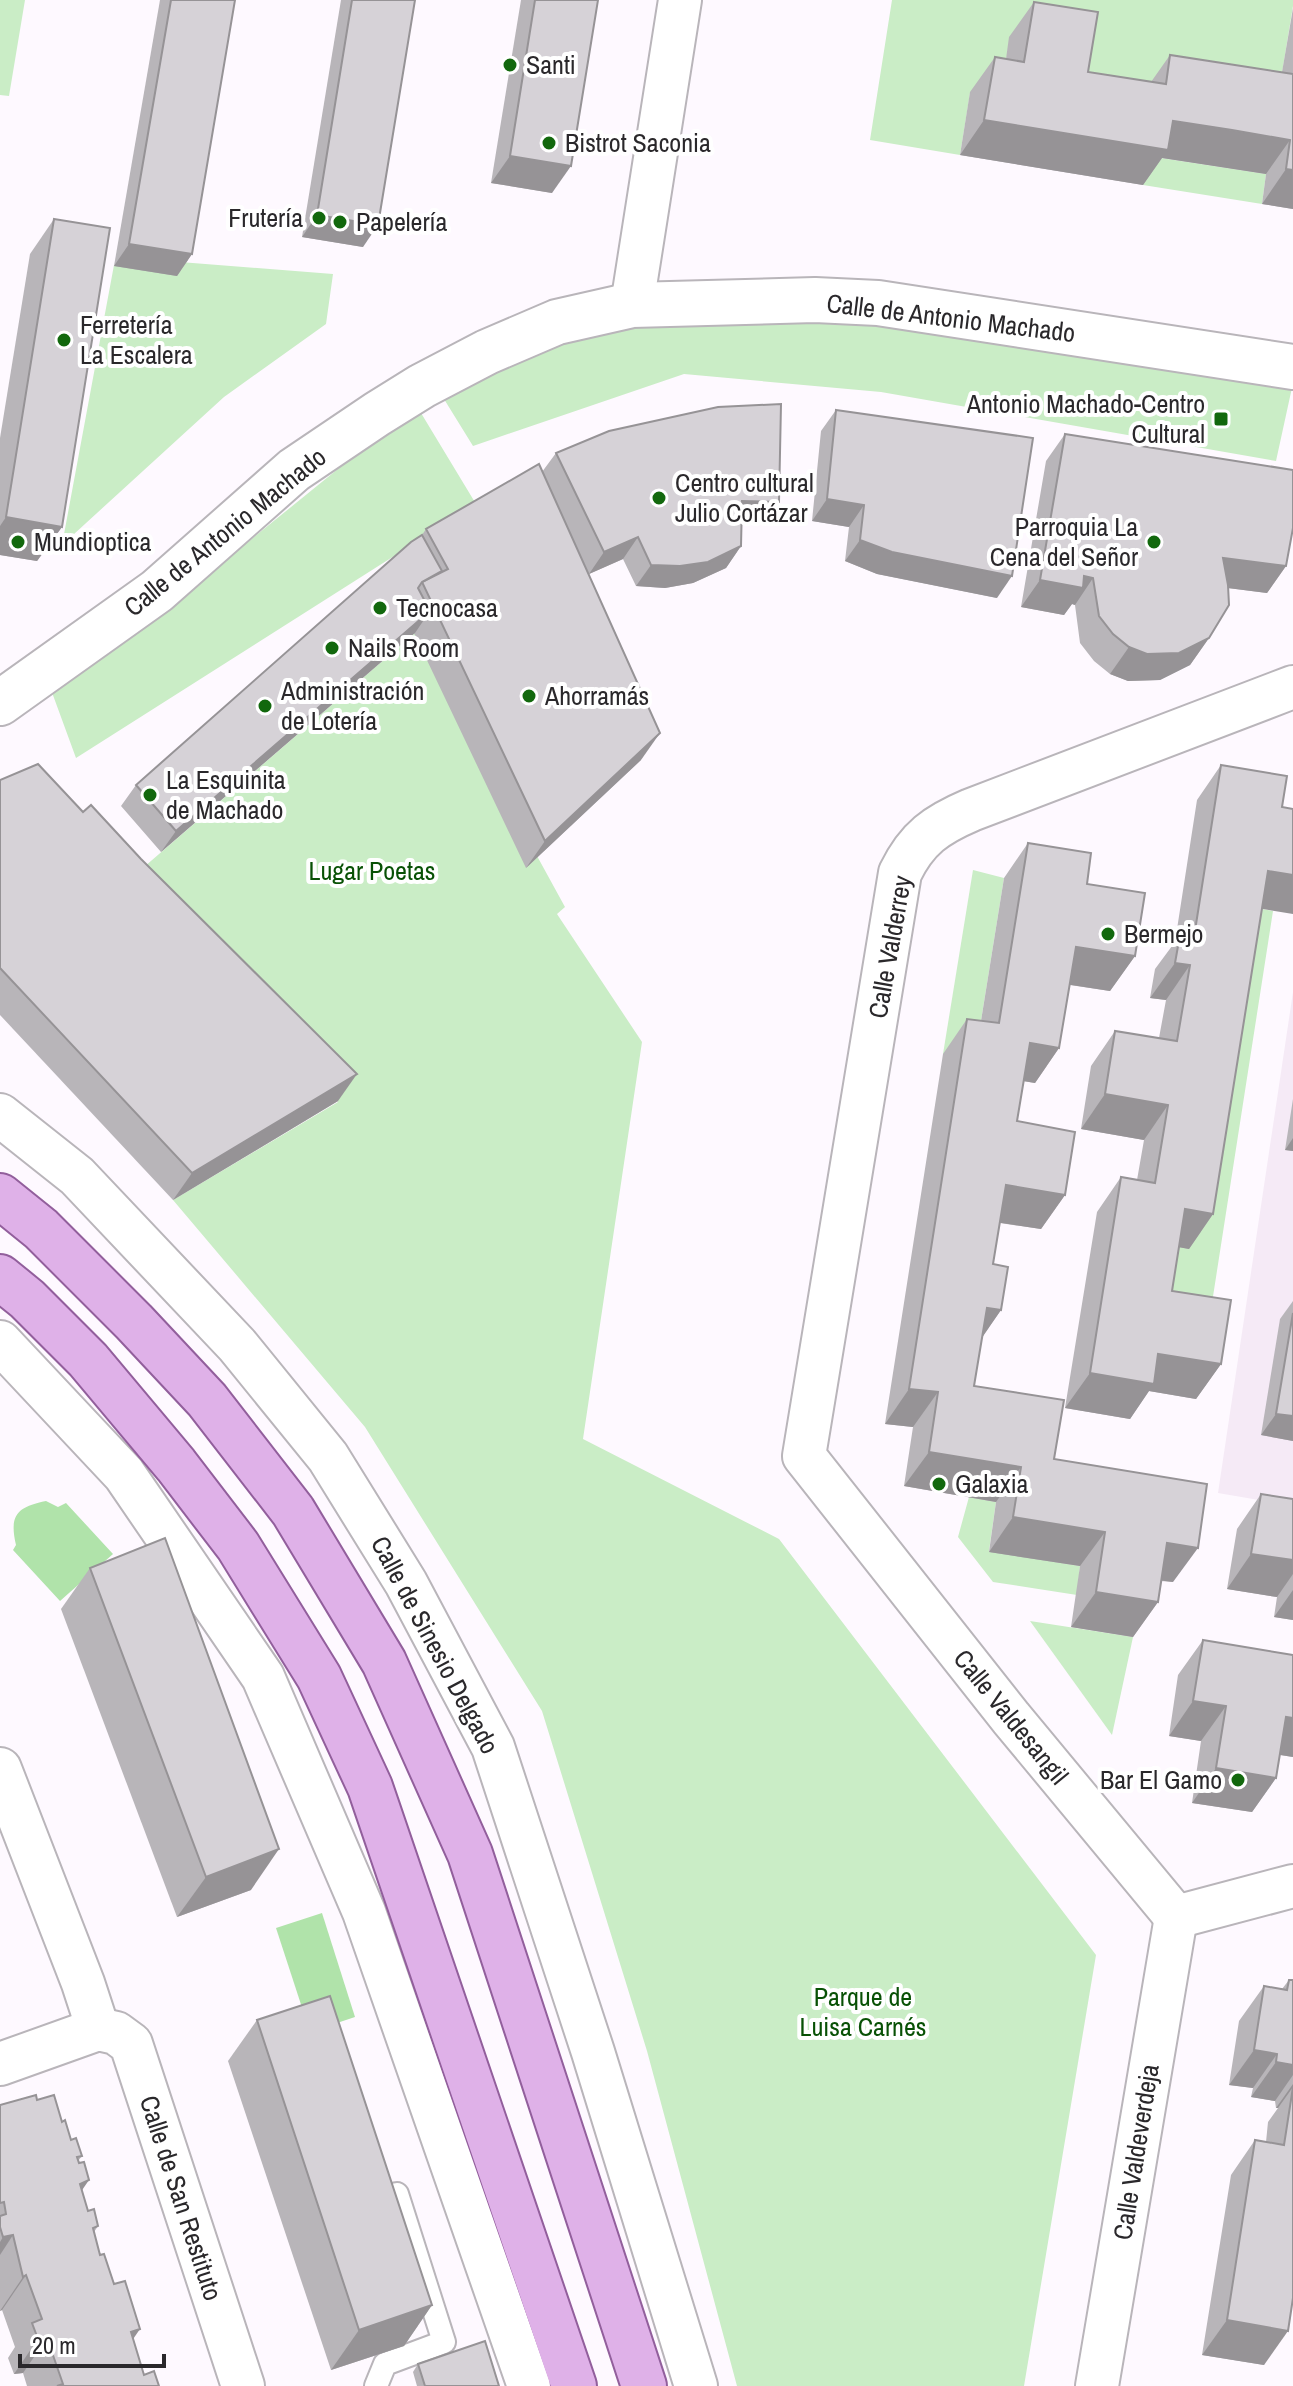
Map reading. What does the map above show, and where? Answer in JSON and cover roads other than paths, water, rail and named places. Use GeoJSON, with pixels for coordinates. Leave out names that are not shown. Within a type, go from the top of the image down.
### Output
{"type":"FeatureCollection","features":[{"type":"Feature","properties":{"kind":"main road","name":"Calle de Sinesio Delgado"},"geometry":{"type":"LineString","coordinates":[[0,1196],[41,1229],[207,1400],[293,1511],[384,1662],[470,1854],[644,2386]]}},
{"type":"Feature","properties":{"kind":"main road"},"geometry":{"type":"LineString","coordinates":[[0,1277],[27,1299],[88,1360],[176,1465],[238,1546],[319,1677],[370,1787],[574,2386]]}},
{"type":"Feature","properties":{"kind":"street"},"geometry":{"type":"LineString","coordinates":[[632,305],[680,0]]}},
{"type":"Feature","properties":{"kind":"street","name":"Calle de Antonio Machado"},"geometry":{"type":"LineString","coordinates":[[0,703],[157,591],[294,470],[422,386],[487,352],[557,322],[632,305],[815,300],[878,303],[1293,367]]}},
{"type":"Feature","properties":{"kind":"street","name":"Calle de Antonio Machado"},"geometry":{"type":"LineString","coordinates":[[0,680],[46,670]]}},
{"type":"Feature","properties":{"kind":"street","name":"Calle Valderrey"},"geometry":{"type":"LineString","coordinates":[[804,1456],[900,873],[910,852],[924,836],[960,815],[1293,687]]}},
{"type":"Feature","properties":{"kind":"street","name":"Calle de Sinesio Delgado"},"geometry":{"type":"LineString","coordinates":[[0,1115],[77,1176],[237,1345],[328,1457],[406,1583],[493,1747],[593,2052],[696,2386]]}},
{"type":"Feature","properties":{"kind":"street"},"geometry":{"type":"LineString","coordinates":[[0,1342],[124,1474],[263,1677],[364,1912],[529,2386]]}},
{"type":"Feature","properties":{"kind":"street","name":"Calle Valdesangil"},"geometry":{"type":"LineString","coordinates":[[804,1456],[1001,1706],[1176,1917]]}},
{"type":"Feature","properties":{"kind":"street"},"geometry":{"type":"LineString","coordinates":[[0,1769],[98,2029],[0,2064]]}},
{"type":"Feature","properties":{"kind":"street"},"geometry":{"type":"LineString","coordinates":[[1176,1917],[1293,1886]]}},
{"type":"Feature","properties":{"kind":"street","name":"Calle Valdeverdeja"},"geometry":{"type":"LineString","coordinates":[[1097,2386],[1176,1917]]}},
{"type":"Feature","properties":{"kind":"street","name":"Calle de San Restituto"},"geometry":{"type":"LineString","coordinates":[[98,2029],[116,2033],[131,2044],[243,2386]]}},
{"type":"Feature","properties":{"kind":"lane"},"geometry":{"type":"LineString","coordinates":[[376,2386],[385,2364],[444,2342],[397,2194]]}},
{"type":"Feature","properties":{"kind":"place","name":"Santi"},"geometry":{"type":"Point","coordinates":[510,65]}},
{"type":"Feature","properties":{"kind":"place","name":"Bistrot Saconia"},"geometry":{"type":"Point","coordinates":[549,143]}},
{"type":"Feature","properties":{"kind":"place","name":"Frutería"},"geometry":{"type":"Point","coordinates":[319,218]}},
{"type":"Feature","properties":{"kind":"place","name":"Papelería"},"geometry":{"type":"Point","coordinates":[340,222]}},
{"type":"Feature","properties":{"kind":"place","name":"Ferretería La Escalera"},"geometry":{"type":"Point","coordinates":[64,340]}},
{"type":"Feature","properties":{"kind":"place","name":"Antonio Machado-Centro Cultural"},"geometry":{"type":"Point","coordinates":[1221,419]}},
{"type":"Feature","properties":{"kind":"place","name":"Centro cultural Julio Cortázar"},"geometry":{"type":"Point","coordinates":[659,498]}},
{"type":"Feature","properties":{"kind":"place","name":"Mundioptica"},"geometry":{"type":"Point","coordinates":[18,542]}},
{"type":"Feature","properties":{"kind":"place","name":"Parroquia La Cena del Señor"},"geometry":{"type":"Point","coordinates":[1154,542]}},
{"type":"Feature","properties":{"kind":"place","name":"Tecnocasa"},"geometry":{"type":"Point","coordinates":[380,608]}},
{"type":"Feature","properties":{"kind":"place","name":"Nails Room"},"geometry":{"type":"Point","coordinates":[332,648]}},
{"type":"Feature","properties":{"kind":"place","name":"Ahorramás"},"geometry":{"type":"Point","coordinates":[529,696]}},
{"type":"Feature","properties":{"kind":"place","name":"Administración de Lotería"},"geometry":{"type":"Point","coordinates":[265,706]}},
{"type":"Feature","properties":{"kind":"place","name":"La Esquinita de Machado"},"geometry":{"type":"Point","coordinates":[150,795]}},
{"type":"Feature","properties":{"kind":"place","name":"Bermejo"},"geometry":{"type":"Point","coordinates":[1108,934]}},
{"type":"Feature","properties":{"kind":"place","name":"Galaxia"},"geometry":{"type":"Point","coordinates":[939,1484]}},
{"type":"Feature","properties":{"kind":"place","name":"Bar El Gamo"},"geometry":{"type":"Point","coordinates":[1238,1780]}},
{"type":"Feature","properties":{"kind":"park label","name":"Lugar Poetas"},"geometry":{"type":"Point","coordinates":[372,871]}},
{"type":"Feature","properties":{"kind":"park label","name":"Parque de Luisa Carnés"},"geometry":{"type":"Point","coordinates":[863,2012]}}]}
